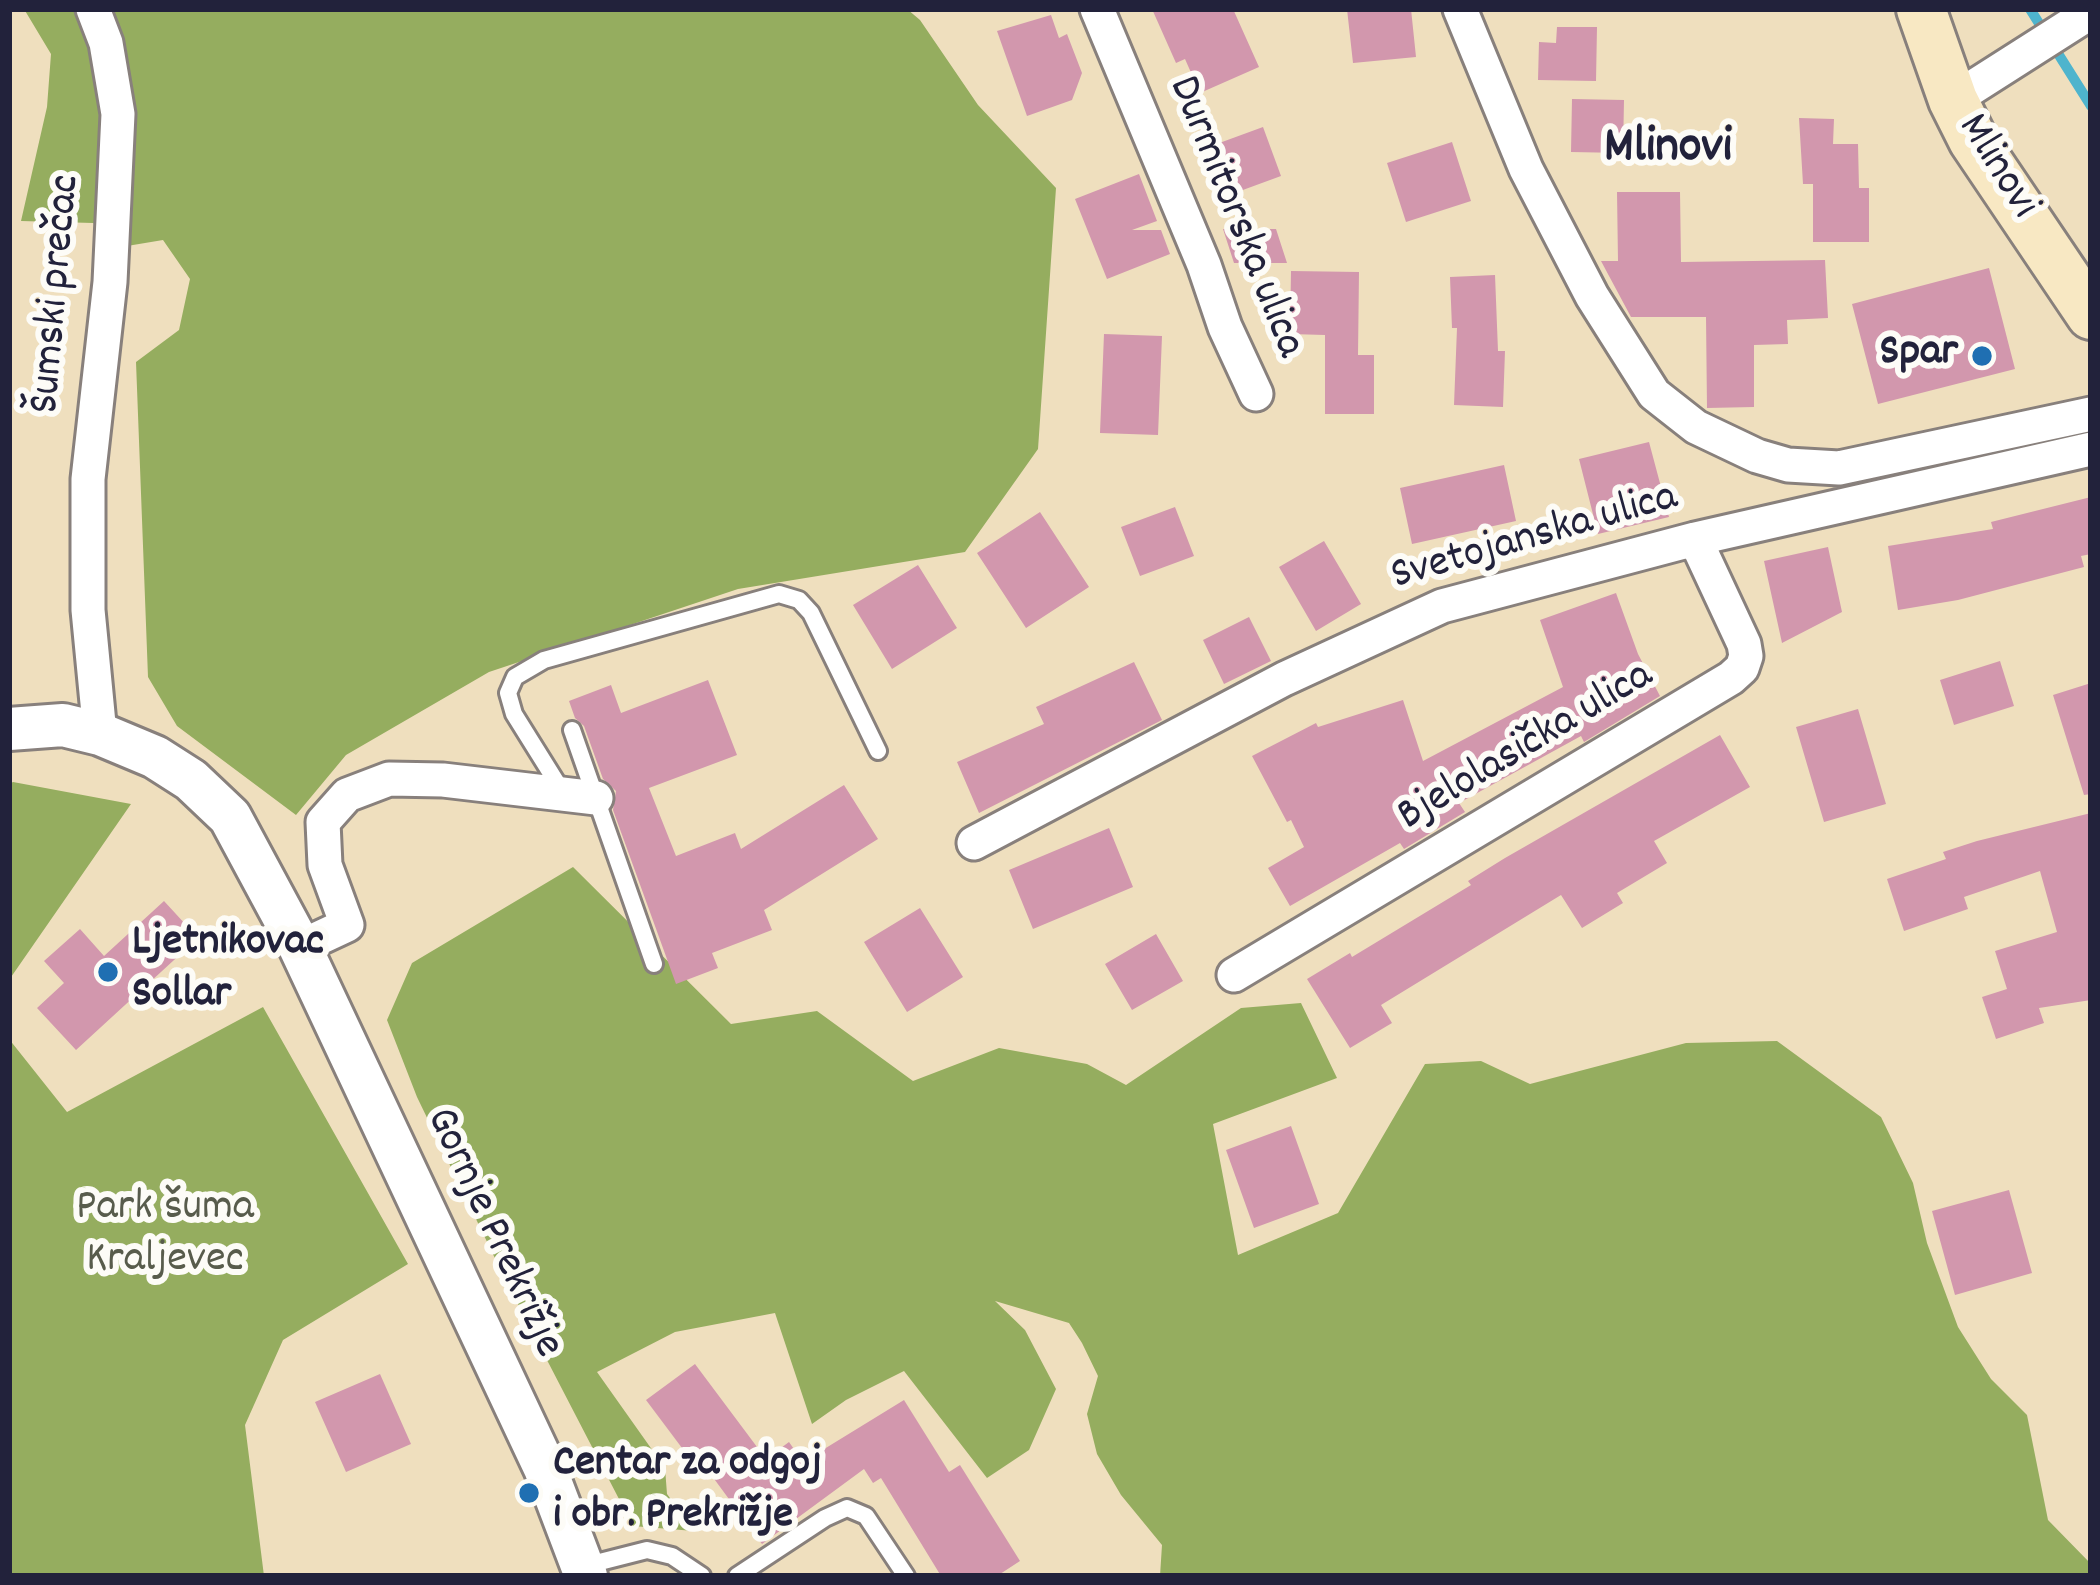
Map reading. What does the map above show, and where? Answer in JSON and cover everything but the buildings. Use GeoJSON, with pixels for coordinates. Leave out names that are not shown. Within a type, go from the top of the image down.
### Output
{"type":"FeatureCollection","features":[{"type":"Feature","properties":{"kind":"main road","name":"Mlinovi"},"geometry":{"type":"LineString","coordinates":[[1921,9],[1972,140],[2091,315]]}},
{"type":"Feature","properties":{"kind":"street","name":"Šumski prečac"},"geometry":{"type":"LineString","coordinates":[[93,9],[106,43],[118,114],[110,282],[88,479],[88,610],[100,734]]}},
{"type":"Feature","properties":{"kind":"street","name":"Durmitorska ulica"},"geometry":{"type":"LineString","coordinates":[[1097,9],[1256,394]]}},
{"type":"Feature","properties":{"kind":"street"},"geometry":{"type":"LineString","coordinates":[[1460,9],[1526,169],[1592,296],[1654,394],[1696,427],[1722,442],[1788,465],[1839,468],[2091,414]]}},
{"type":"Feature","properties":{"kind":"street"},"geometry":{"type":"LineString","coordinates":[[1953,100],[2080,17]]}},
{"type":"Feature","properties":{"kind":"street","name":"Svetojanska ulica"},"geometry":{"type":"LineString","coordinates":[[974,843],[1224,709],[1404,621],[1486,593],[1694,539],[2091,448]]}},
{"type":"Feature","properties":{"kind":"street","name":"Bjelolasička ulica"},"geometry":{"type":"LineString","coordinates":[[1234,975],[1731,679],[1742,668],[1744,644],[1694,539]]}},
{"type":"Feature","properties":{"kind":"street","name":"Gornje Prekrižje"},"geometry":{"type":"LineString","coordinates":[[9,729],[63,725],[100,734],[154,757],[191,780],[230,817],[300,947],[545,1468],[585,1571]]}},
{"type":"Feature","properties":{"kind":"street"},"geometry":{"type":"LineString","coordinates":[[300,947],[347,925],[325,866],[323,822],[346,795],[389,779],[579,795]]}},
{"type":"Feature","properties":{"kind":"lane"},"geometry":{"type":"LineString","coordinates":[[654,964],[579,795],[514,714],[508,693],[514,677],[544,660],[779,594],[799,600],[811,613],[878,751]]}},
{"type":"Feature","properties":{"kind":"lane"},"geometry":{"type":"LineString","coordinates":[[572,730],[579,795]]}},
{"type":"Feature","properties":{"kind":"lane"},"geometry":{"type":"LineString","coordinates":[[737,1576],[825,1517],[848,1508],[866,1516],[906,1576]]}},
{"type":"Feature","properties":{"kind":"lane","name":"Gornje Prekrižje"},"geometry":{"type":"LineString","coordinates":[[585,1571],[647,1550],[672,1556],[702,1576]]}},
{"type":"Feature","properties":{"kind":"green space"},"geometry":{"type":"Polygon","coordinates":[[[24,9],[907,9],[920,20],[978,105],[1056,188],[1038,449],[965,552],[738,589],[489,672],[346,755],[296,815],[177,726],[148,677],[136,362],[179,330],[190,279],[163,240],[127,246],[93,223],[21,221],[47,107],[51,54],[24,9]]]}},
{"type":"Feature","properties":{"kind":"green space"},"geometry":{"type":"Polygon","coordinates":[[[9,784],[131,804],[9,980],[9,784]]]}},
{"type":"Feature","properties":{"kind":"green space"},"geometry":{"type":"Polygon","coordinates":[[[573,867],[731,1024],[817,1011],[913,1081],[999,1048],[1087,1064],[1126,1085],[1241,1008],[1301,1003],[1337,1078],[1213,1124],[1238,1255],[1338,1213],[1425,1064],[1481,1061],[1530,1084],[1686,1043],[1777,1041],[1881,1117],[1913,1183],[1927,1243],[1958,1327],[1991,1379],[2027,1415],[2048,1520],[2091,1564],[2091,1572],[2088,1576],[1160,1576],[1162,1545],[1121,1495],[1097,1454],[1087,1414],[1098,1376],[1082,1343],[1069,1323],[995,1301],[1025,1330],[1056,1389],[1029,1450],[987,1478],[904,1371],[846,1400],[812,1424],[775,1313],[675,1332],[597,1372],[665,1468],[667,1494],[694,1531],[633,1526],[505,1279],[417,1097],[387,1020],[412,963],[573,867]]]}},
{"type":"Feature","properties":{"kind":"green space","name":"Park šuma Kraljevec"},"geometry":{"type":"Polygon","coordinates":[[[263,1007],[408,1264],[283,1340],[245,1425],[264,1576],[9,1576],[9,1039],[67,1112],[263,1007]]]}},
{"type":"Feature","properties":{"kind":"waterway"},"geometry":{"type":"LineString","coordinates":[[2030,9],[2091,106]]}},
{"type":"Feature","properties":{"kind":"place","name":"Spar"},"geometry":{"type":"Point","coordinates":[1982,356]}},
{"type":"Feature","properties":{"kind":"place","name":"Ljetnikovac Sollar"},"geometry":{"type":"Point","coordinates":[108,972]}},
{"type":"Feature","properties":{"kind":"place","name":"Centar za odgoj i obr. Prekrižje"},"geometry":{"type":"Point","coordinates":[529,1493]}},
{"type":"Feature","properties":{"kind":"district","name":"Mlinovi"},"geometry":{"type":"Point","coordinates":[1668,152]}}]}
